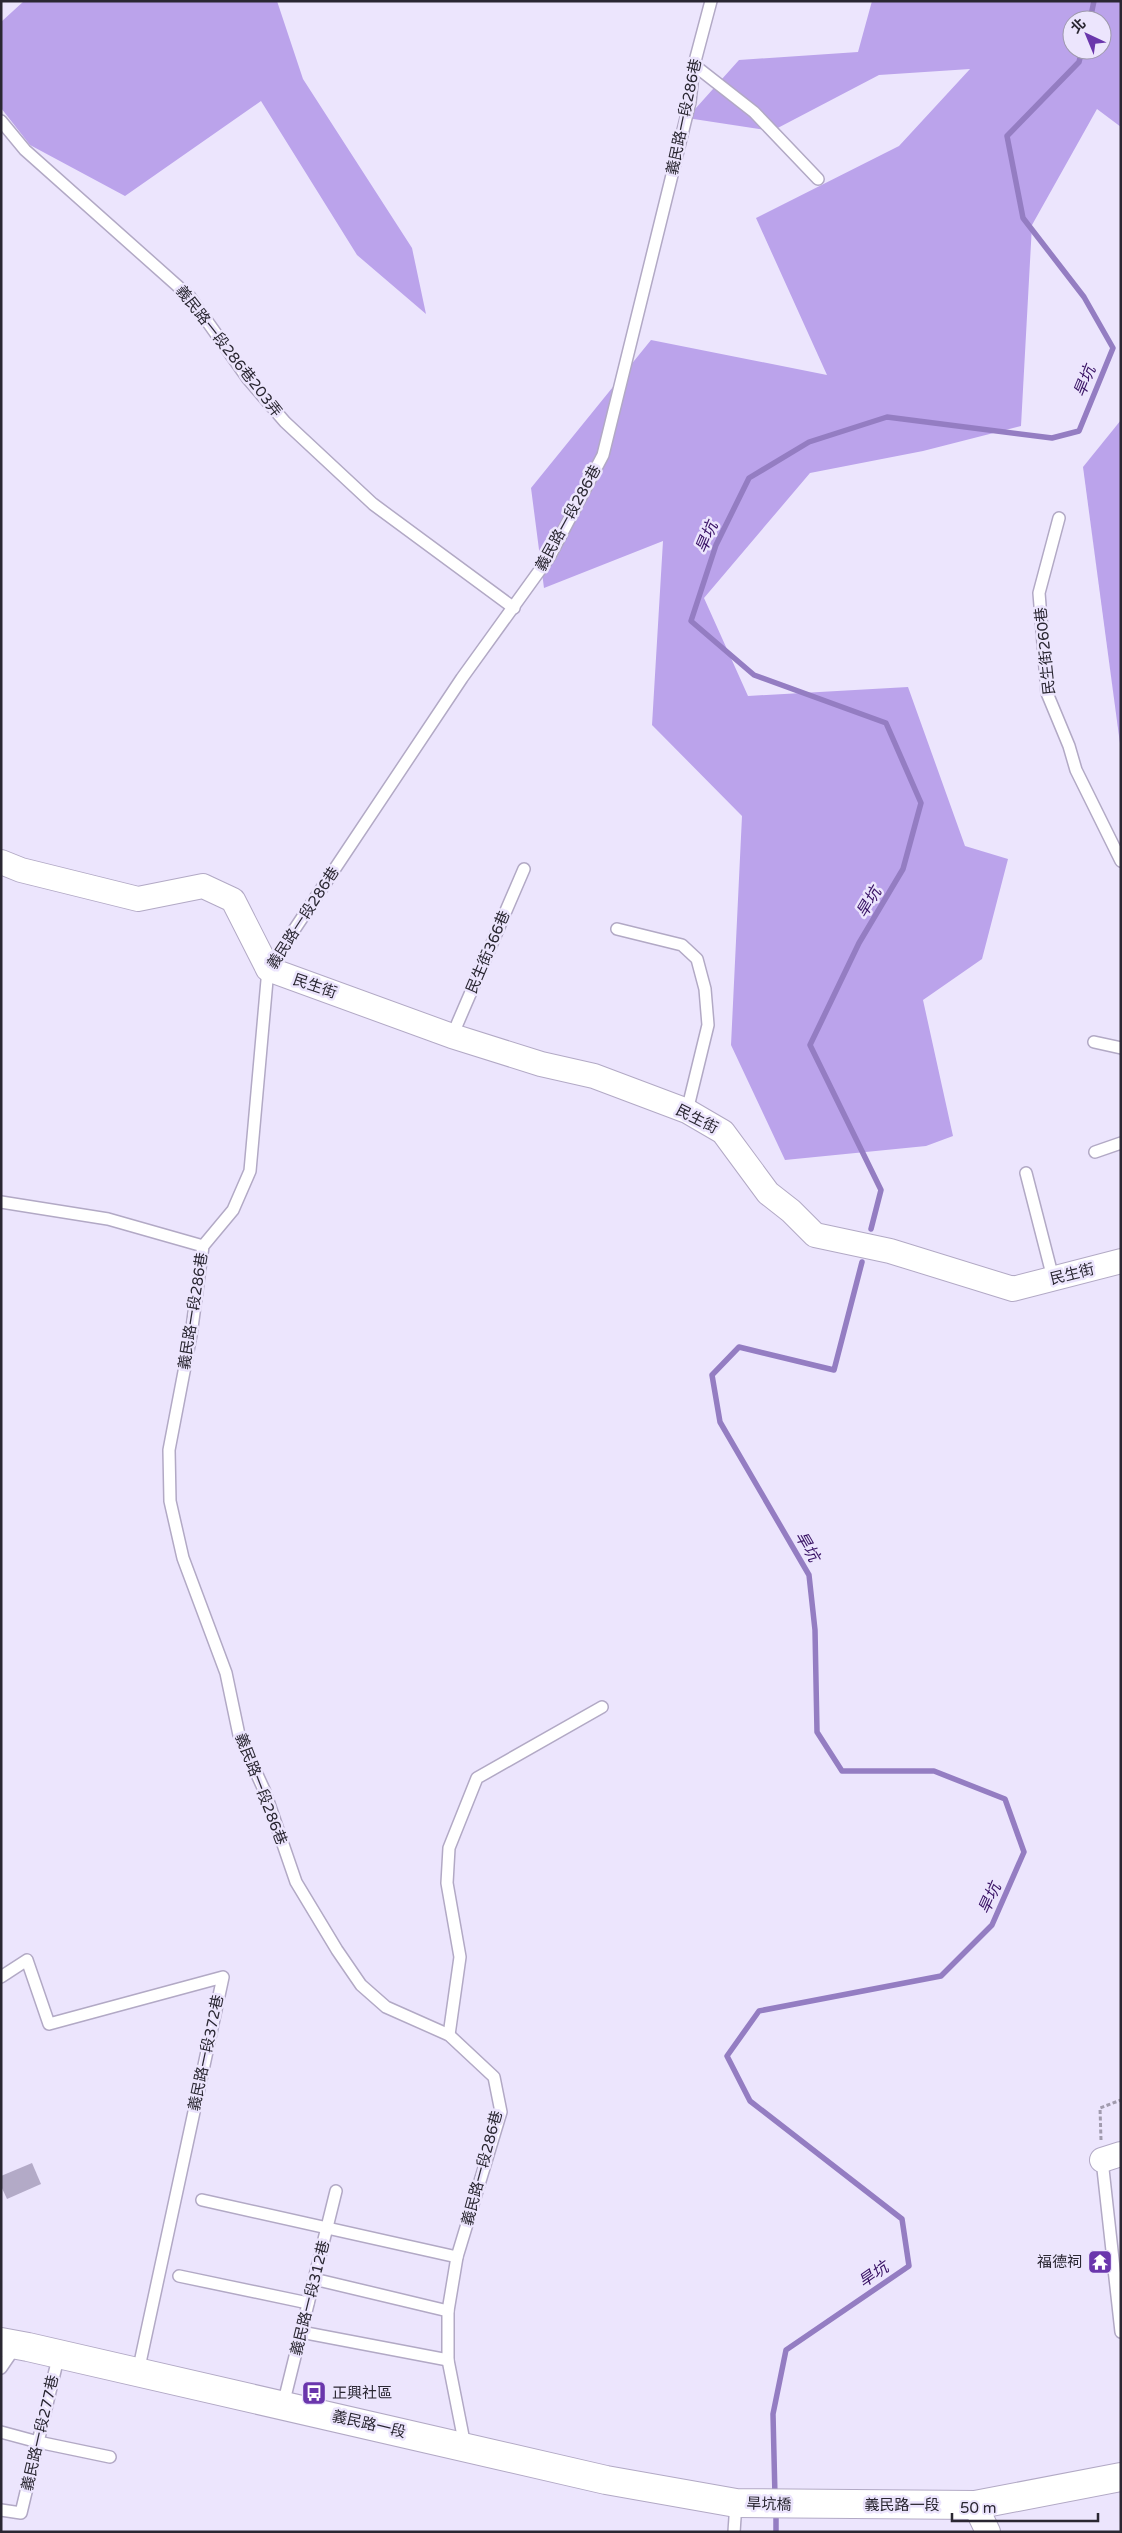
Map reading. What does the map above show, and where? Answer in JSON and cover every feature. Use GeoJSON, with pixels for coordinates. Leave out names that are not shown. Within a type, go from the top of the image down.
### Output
{"type":"FeatureCollection","features":[{"type":"Feature","properties":{"kind":"street"},"geometry":{"type":"LineString","coordinates":[[1,862],[21,870],[138,899],[203,886],[233,900],[268,969]]}},
{"type":"Feature","properties":{"kind":"street","name":"民生街"},"geometry":{"type":"LineString","coordinates":[[268,969],[452,1036],[541,1064],[594,1076],[687,1111],[723,1132],[768,1193],[791,1211],[815,1234],[890,1251],[1013,1289],[1121,1261]]}},
{"type":"Feature","properties":{"kind":"street","name":"義民路一段"},"geometry":{"type":"LineString","coordinates":[[9,2344],[465,2446],[606,2480],[736,2503]]}},
{"type":"Feature","properties":{"kind":"street","name":"義民路一段"},"geometry":{"type":"LineString","coordinates":[[802,2505],[975,2505],[1121,2477]]}},
{"type":"Feature","properties":{"kind":"street","name":"旱坑橋"},"geometry":{"type":"LineString","coordinates":[[736,2503],[802,2505]]}},
{"type":"Feature","properties":{"kind":"street"},"geometry":{"type":"LineString","coordinates":[[975,2505],[988,2532]]}},
{"type":"Feature","properties":{"kind":"lane","name":"義民路一段286巷"},"geometry":{"type":"LineString","coordinates":[[465,2446],[448,2360],[448,2311],[457,2257],[500,2112],[494,2077],[449,2035],[386,2007],[362,1985],[337,1950],[296,1882],[265,1792],[239,1735],[226,1673],[183,1558],[170,1501],[169,1450],[191,1335],[203,1246],[233,1210],[250,1171],[268,969],[462,678],[550,556],[603,456],[690,102],[694,65],[711,1]]}},
{"type":"Feature","properties":{"kind":"lane"},"geometry":{"type":"LineString","coordinates":[[694,65],[754,112],[818,179]]}},
{"type":"Feature","properties":{"kind":"lane","name":"義民路一段286巷203弄"},"geometry":{"type":"LineString","coordinates":[[1,121],[24,150],[190,297],[248,379],[285,422],[373,504],[514,608]]}},
{"type":"Feature","properties":{"kind":"lane","name":"民生街260巷"},"geometry":{"type":"LineString","coordinates":[[1058,518],[1039,593],[1047,692],[1069,746],[1076,770],[1121,861]]}},
{"type":"Feature","properties":{"kind":"lane","name":"民生街366巷"},"geometry":{"type":"LineString","coordinates":[[452,1036],[524,869]]}},
{"type":"Feature","properties":{"kind":"lane"},"geometry":{"type":"LineString","coordinates":[[617,929],[682,945],[697,959],[705,990],[708,1025],[687,1111]]}},
{"type":"Feature","properties":{"kind":"lane"},"geometry":{"type":"LineString","coordinates":[[1094,1042],[1121,1048]]}},
{"type":"Feature","properties":{"kind":"lane"},"geometry":{"type":"LineString","coordinates":[[1095,1152],[1121,1143]]}},
{"type":"Feature","properties":{"kind":"lane"},"geometry":{"type":"LineString","coordinates":[[1026,1173],[1053,1278]]}},
{"type":"Feature","properties":{"kind":"lane"},"geometry":{"type":"LineString","coordinates":[[1,1202],[108,1219],[203,1246]]}},
{"type":"Feature","properties":{"kind":"lane"},"geometry":{"type":"LineString","coordinates":[[449,2035],[460,1957],[447,1883],[449,1848],[477,1778],[602,1707]]}},
{"type":"Feature","properties":{"kind":"lane","name":"義民路一段372巷"},"geometry":{"type":"LineString","coordinates":[[1,1977],[27,1960],[49,2024],[223,1977],[138,2372]]}},
{"type":"Feature","properties":{"kind":"lane"},"geometry":{"type":"LineString","coordinates":[[1111,2157],[1121,2332]]}},
{"type":"Feature","properties":{"kind":"lane","name":"義民路一段312巷"},"geometry":{"type":"LineString","coordinates":[[283,2405],[336,2191]]}},
{"type":"Feature","properties":{"kind":"lane"},"geometry":{"type":"LineString","coordinates":[[202,2200],[457,2257]]}},
{"type":"Feature","properties":{"kind":"lane"},"geometry":{"type":"LineString","coordinates":[[179,2276],[308,2303]]}},
{"type":"Feature","properties":{"kind":"lane"},"geometry":{"type":"LineString","coordinates":[[314,2279],[448,2311]]}},
{"type":"Feature","properties":{"kind":"lane"},"geometry":{"type":"LineString","coordinates":[[301,2332],[448,2360]]}},
{"type":"Feature","properties":{"kind":"lane"},"geometry":{"type":"LineString","coordinates":[[1,2368],[9,2344]]}},
{"type":"Feature","properties":{"kind":"lane","name":"義民路一段277巷"},"geometry":{"type":"LineString","coordinates":[[1,2510],[21,2514],[59,2354]]}},
{"type":"Feature","properties":{"kind":"lane"},"geometry":{"type":"LineString","coordinates":[[1,2432],[38,2442],[110,2456]]}},
{"type":"Feature","properties":{"kind":"lane"},"geometry":{"type":"LineString","coordinates":[[734,2532],[736,2503]]}},
{"type":"Feature","properties":{"kind":"path"},"geometry":{"type":"LineString","coordinates":[[1111,2157],[1100,2108],[1121,2100]]}},
{"type":"Feature","properties":{"kind":"shaded area"},"geometry":{"type":"Polygon","coordinates":[[[24,1],[277,1],[303,79],[412,248],[426,314],[357,255],[261,101],[125,196],[30,145],[1,108],[1,22],[24,1]]]}},
{"type":"Feature","properties":{"kind":"shaded area"},"geometry":{"type":"Polygon","coordinates":[[[872,1],[1121,1],[1121,127],[1097,109],[1032,225],[1021,426],[923,451],[810,473],[704,598],[748,696],[908,687],[965,846],[1008,859],[982,959],[923,1000],[953,1136],[926,1146],[785,1160],[731,1045],[742,816],[652,725],[663,541],[544,588],[531,488],[651,340],[827,375],[756,218],[899,146],[970,69],[879,75],[772,131],[687,118],[739,60],[858,52],[872,1]]]}},
{"type":"Feature","properties":{"kind":"shaded area"},"geometry":{"type":"Polygon","coordinates":[[[1121,420],[1121,751],[1083,467],[1121,420]]]}},
{"type":"Feature","properties":{"kind":"building"},"geometry":{"type":"Polygon","coordinates":[[[32,2163],[41,2184],[7,2199],[1,2186],[1,2176],[32,2163]]]}},
{"type":"Feature","properties":{"kind":"waterway","name":"旱坑"},"geometry":{"type":"LineString","coordinates":[[1092,10],[1094,1]]}},
{"type":"Feature","properties":{"kind":"waterway","name":"旱坑"},"geometry":{"type":"LineString","coordinates":[[871,1229],[881,1190],[810,1045],[859,943],[903,869],[921,803],[886,723],[754,675],[691,621],[716,545],[749,478],[809,442],[887,417],[1052,438],[1079,431],[1113,348],[1084,297],[1023,218],[1007,136],[1080,60]]}},
{"type":"Feature","properties":{"kind":"waterway","name":"旱坑"},"geometry":{"type":"LineString","coordinates":[[775,2497],[773,2414],[786,2350],[909,2266],[902,2219],[750,2101],[727,2056],[759,2011],[941,1976],[992,1925],[1024,1852],[1005,1799],[934,1771],[842,1771],[817,1732],[815,1630],[809,1575],[720,1422],[712,1375],[739,1347],[834,1370],[862,1262]]}},
{"type":"Feature","properties":{"kind":"waterway","name":"旱坑"},"geometry":{"type":"LineString","coordinates":[[776,2511],[776,2532]]}},
{"type":"Feature","properties":{"kind":"place","name":"福德祠"},"geometry":{"type":"Point","coordinates":[1100,2262]}},
{"type":"Feature","properties":{"kind":"place","name":"正興社區"},"geometry":{"type":"Point","coordinates":[314,2393]}}]}
